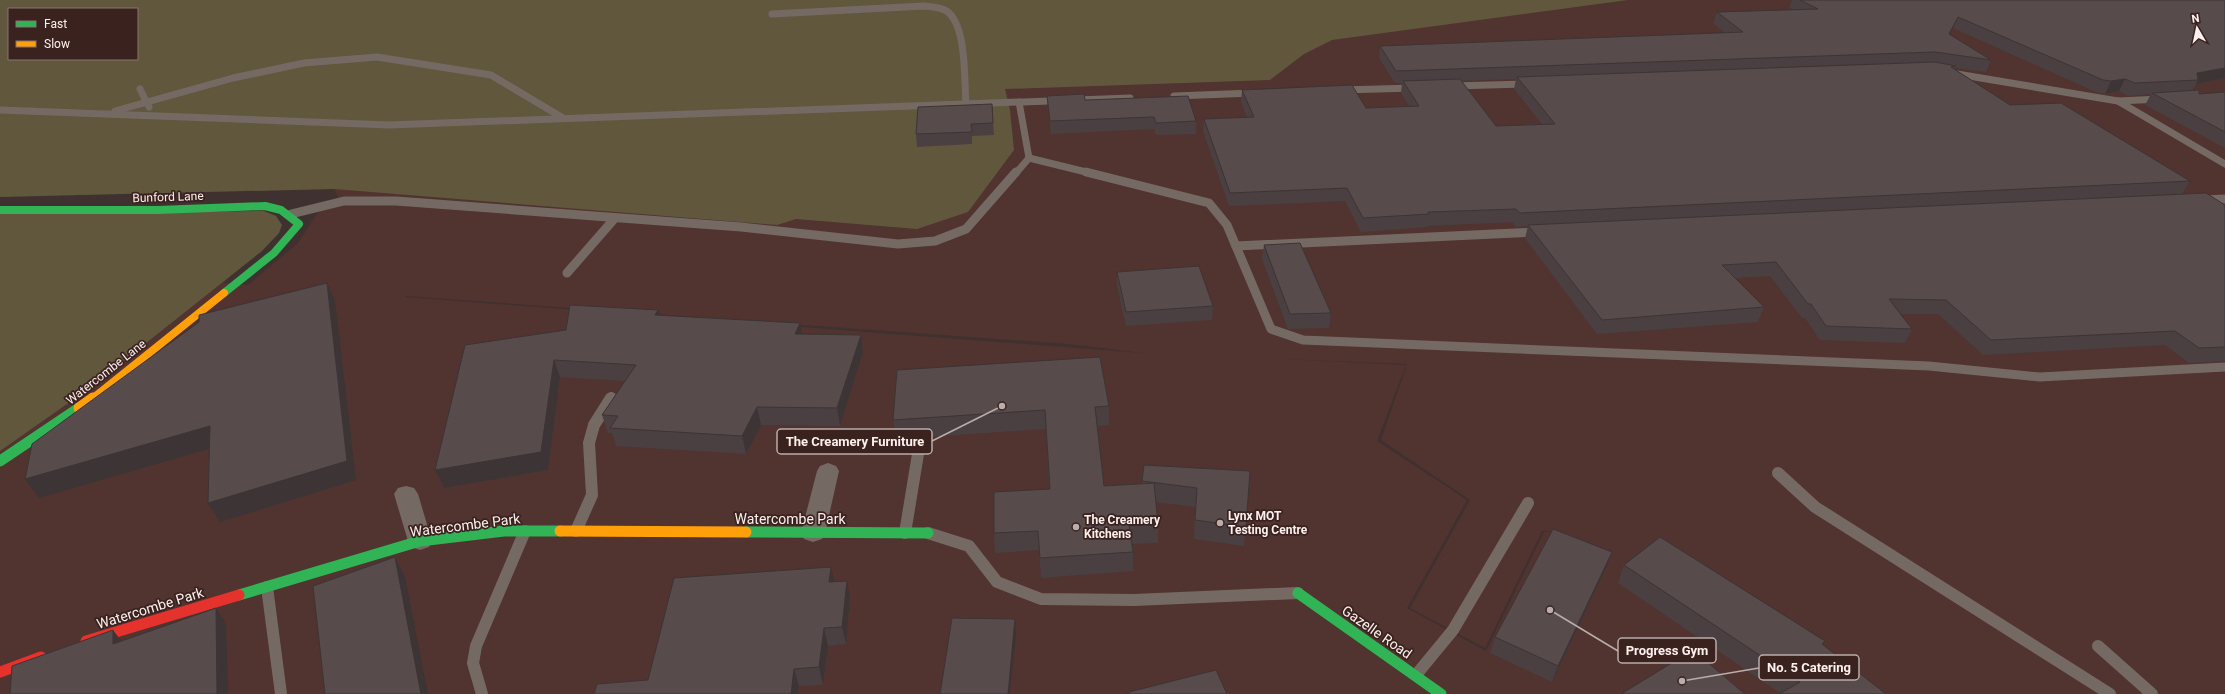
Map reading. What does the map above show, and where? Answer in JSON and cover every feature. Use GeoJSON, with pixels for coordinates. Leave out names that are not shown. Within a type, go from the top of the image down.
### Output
{"type":"FeatureCollection","features":[{"type":"Feature","properties":{"kind":"street","name":"Bunford Lane"},"geometry":{"type":"LineString","coordinates":[[0,210],[158,210],[265,206],[280,208],[291,214]]}},
{"type":"Feature","properties":{"kind":"street","name":"Watercombe Lane"},"geometry":{"type":"LineString","coordinates":[[0,461],[100,393],[279,248],[292,236],[299,224],[291,214]]}},
{"type":"Feature","properties":{"kind":"street"},"geometry":{"type":"LineString","coordinates":[[813,534],[828,471]]}},
{"type":"Feature","properties":{"kind":"street"},"geometry":{"type":"LineString","coordinates":[[406,494],[420,541]]}},
{"type":"Feature","properties":{"kind":"street","name":"Watercombe Park"},"geometry":{"type":"LineString","coordinates":[[80,643],[420,541],[504,531],[813,534],[928,533]]}},
{"type":"Feature","properties":{"kind":"street","name":"Gazelle Road"},"geometry":{"type":"LineString","coordinates":[[1298,593],[1441,694]]}},
{"type":"Feature","properties":{"kind":"street"},"geometry":{"type":"LineString","coordinates":[[0,672],[51,653]]}},
{"type":"Feature","properties":{"kind":"lane"},"geometry":{"type":"LineString","coordinates":[[772,14],[924,6],[946,10],[956,20],[962,55],[966,104]]}},
{"type":"Feature","properties":{"kind":"lane"},"geometry":{"type":"LineString","coordinates":[[104,114],[233,78],[297,65],[377,57],[491,75],[563,118]]}},
{"type":"Feature","properties":{"kind":"lane"},"geometry":{"type":"LineString","coordinates":[[1946,72],[2118,100],[2172,98]]}},
{"type":"Feature","properties":{"kind":"lane"},"geometry":{"type":"LineString","coordinates":[[1442,87],[1538,83]]}},
{"type":"Feature","properties":{"kind":"lane"},"geometry":{"type":"LineString","coordinates":[[1330,91],[1418,88]]}},
{"type":"Feature","properties":{"kind":"lane"},"geometry":{"type":"LineString","coordinates":[[140,89],[154,116]]}},
{"type":"Feature","properties":{"kind":"lane"},"geometry":{"type":"LineString","coordinates":[[1162,97],[1258,93]]}},
{"type":"Feature","properties":{"kind":"lane"},"geometry":{"type":"LineString","coordinates":[[0,110],[389,125],[1138,98]]}},
{"type":"Feature","properties":{"kind":"lane"},"geometry":{"type":"LineString","coordinates":[[2118,100],[2225,164]]}},
{"type":"Feature","properties":{"kind":"lane"},"geometry":{"type":"LineString","coordinates":[[1019,102],[1029,158]]}},
{"type":"Feature","properties":{"kind":"lane"},"geometry":{"type":"LineString","coordinates":[[291,214],[344,201],[396,201],[742,227],[857,241],[898,244],[935,241],[966,229],[1029,158]]}},
{"type":"Feature","properties":{"kind":"lane"},"geometry":{"type":"LineString","coordinates":[[1029,158],[1209,204],[1227,225],[1271,329],[1303,340],[1929,366],[2040,377],[2225,367]]}},
{"type":"Feature","properties":{"kind":"lane"},"geometry":{"type":"LineString","coordinates":[[2197,201],[2225,199]]}},
{"type":"Feature","properties":{"kind":"lane"},"geometry":{"type":"LineString","coordinates":[[567,273],[615,218]]}},
{"type":"Feature","properties":{"kind":"lane"},"geometry":{"type":"LineString","coordinates":[[1236,246],[1546,231]]}},
{"type":"Feature","properties":{"kind":"lane"},"geometry":{"type":"LineString","coordinates":[[576,531],[592,495],[589,442],[594,425],[612,397]]}},
{"type":"Feature","properties":{"kind":"lane"},"geometry":{"type":"LineString","coordinates":[[905,533],[918,454]]}},
{"type":"Feature","properties":{"kind":"lane"},"geometry":{"type":"LineString","coordinates":[[1778,473],[1815,507],[2110,694]]}},
{"type":"Feature","properties":{"kind":"lane"},"geometry":{"type":"LineString","coordinates":[[1416,676],[1453,630],[1528,503]]}},
{"type":"Feature","properties":{"kind":"lane"},"geometry":{"type":"LineString","coordinates":[[482,694],[472,663],[476,646],[506,572],[525,531]]}},
{"type":"Feature","properties":{"kind":"lane"},"geometry":{"type":"LineString","coordinates":[[928,533],[969,546],[997,582],[1041,599],[1134,600],[1298,593]]}},
{"type":"Feature","properties":{"kind":"lane"},"geometry":{"type":"LineString","coordinates":[[267,587],[281,694]]}},
{"type":"Feature","properties":{"kind":"lane"},"geometry":{"type":"LineString","coordinates":[[2098,646],[2152,694]]}},
{"type":"Feature","properties":{"kind":"shaded area"},"geometry":{"type":"Polygon","coordinates":[[[0,0],[2225,0],[2225,694],[0,694],[0,217],[274,238],[223,283],[248,285],[298,243],[322,206],[338,197],[334,189],[0,197],[0,0]],[[405,297],[1144,353],[1067,344],[405,297]],[[1282,359],[1406,365],[1377,441],[1467,500],[1407,608],[1486,651],[1544,532],[1569,532],[1542,531],[1485,648],[1410,608],[1470,500],[1381,440],[1407,364],[1282,359]]]}},
{"type":"Feature","properties":{"kind":"shaded area"},"geometry":{"type":"Polygon","coordinates":[[[0,0],[1628,0],[1332,40],[1304,54],[1270,80],[1005,89],[1010,110],[1014,150],[968,212],[917,229],[796,219],[777,225],[334,189],[0,197],[0,0]]]}},
{"type":"Feature","properties":{"kind":"shaded area"},"geometry":{"type":"Polygon","coordinates":[[[264,211],[276,216],[282,225],[279,233],[262,251],[87,390],[0,451],[0,214],[264,211]]]}},
{"type":"Feature","properties":{"kind":"building"},"geometry":{"type":"Polygon","coordinates":[[[1800,0],[2225,0],[2225,68],[2197,73],[2198,80],[2135,83],[2125,79],[2111,81],[2103,80],[1958,17],[1949,34],[1991,60],[1935,52],[1396,71],[1380,46],[1743,32],[1717,12],[1818,9],[1800,0]]]}},
{"type":"Feature","properties":{"kind":"building"},"geometry":{"type":"Polygon","coordinates":[[[1935,62],[1956,66],[1951,67],[2010,105],[2061,103],[2190,181],[1520,213],[1516,209],[1428,212],[1429,214],[1363,218],[1347,188],[1230,193],[1204,119],[1254,117],[1242,90],[1352,85],[1366,108],[1419,106],[1403,81],[1460,79],[1496,126],[1555,124],[1517,77],[1935,62]]]}},
{"type":"Feature","properties":{"kind":"building"},"geometry":{"type":"Polygon","coordinates":[[[2199,90],[2199,94],[2225,92],[2225,132],[2152,93],[2199,90]]]}},
{"type":"Feature","properties":{"kind":"building"},"geometry":{"type":"Polygon","coordinates":[[[1084,94],[1085,100],[1188,96],[1196,121],[1156,123],[1154,117],[1050,121],[1047,96],[1084,94]]]}},
{"type":"Feature","properties":{"kind":"building"},"geometry":{"type":"Polygon","coordinates":[[[992,104],[993,123],[971,124],[972,132],[916,134],[918,107],[992,104]]]}},
{"type":"Feature","properties":{"kind":"building"},"geometry":{"type":"Polygon","coordinates":[[[2206,193],[2225,205],[2225,347],[2199,348],[2175,331],[1991,340],[1946,300],[1889,299],[1912,329],[1826,326],[1811,304],[1808,304],[1776,262],[1722,265],[1764,307],[1602,320],[1528,225],[2206,193]]]}},
{"type":"Feature","properties":{"kind":"building"},"geometry":{"type":"Polygon","coordinates":[[[1300,243],[1331,313],[1290,314],[1264,245],[1300,243]]]}},
{"type":"Feature","properties":{"kind":"building"},"geometry":{"type":"Polygon","coordinates":[[[1199,266],[1213,306],[1126,312],[1117,272],[1199,266]]]}},
{"type":"Feature","properties":{"kind":"building"},"geometry":{"type":"Polygon","coordinates":[[[327,283],[347,461],[208,503],[210,426],[25,479],[32,444],[199,322],[199,315],[327,283]]]}},
{"type":"Feature","properties":{"kind":"building"},"geometry":{"type":"Polygon","coordinates":[[[570,305],[658,310],[655,315],[800,323],[795,334],[861,335],[837,408],[757,407],[742,436],[610,428],[618,416],[602,415],[636,365],[554,360],[541,452],[435,470],[465,345],[566,330],[570,305]]]}},
{"type":"Feature","properties":{"kind":"building"},"geometry":{"type":"Polygon","coordinates":[[[1100,357],[1109,406],[1095,407],[1104,486],[1154,483],[1158,523],[1129,525],[1133,552],[1040,558],[1038,531],[994,533],[994,492],[1050,489],[1045,410],[893,420],[897,370],[1100,357]]]}},
{"type":"Feature","properties":{"kind":"building"},"geometry":{"type":"Polygon","coordinates":[[[1144,465],[1250,471],[1246,527],[1195,520],[1197,488],[1142,481],[1144,465]]]}},
{"type":"Feature","properties":{"kind":"building"},"geometry":{"type":"Polygon","coordinates":[[[1553,529],[1612,552],[1558,666],[1495,637],[1553,529]]]}},
{"type":"Feature","properties":{"kind":"building"},"geometry":{"type":"Polygon","coordinates":[[[1660,537],[1825,641],[1822,644],[1886,694],[1779,694],[1800,682],[1624,565],[1660,537]]]}},
{"type":"Feature","properties":{"kind":"building"},"geometry":{"type":"Polygon","coordinates":[[[395,557],[421,694],[325,694],[313,586],[395,557]]]}},
{"type":"Feature","properties":{"kind":"building"},"geometry":{"type":"Polygon","coordinates":[[[831,567],[829,582],[847,581],[842,627],[824,628],[819,667],[794,669],[791,694],[594,694],[597,684],[648,680],[674,578],[831,567]]]}},
{"type":"Feature","properties":{"kind":"building"},"geometry":{"type":"Polygon","coordinates":[[[216,608],[217,694],[10,694],[12,666],[113,630],[113,644],[216,608]]]}},
{"type":"Feature","properties":{"kind":"building"},"geometry":{"type":"Polygon","coordinates":[[[952,618],[1015,619],[1008,694],[940,694],[952,618]]]}},
{"type":"Feature","properties":{"kind":"building"},"geometry":{"type":"Polygon","coordinates":[[[1693,650],[1745,694],[1621,694],[1693,650]]]}},
{"type":"Feature","properties":{"kind":"building"},"geometry":{"type":"Polygon","coordinates":[[[1216,670],[1227,694],[1125,693],[1216,670]]]}},
{"type":"Feature","properties":{"kind":"traffic: fast"},"geometry":{"type":"LineString","coordinates":[[0,210],[158,210],[265,206],[281,210],[299,224],[284,244],[224,293]]}},
{"type":"Feature","properties":{"kind":"traffic: fast"},"geometry":{"type":"LineString","coordinates":[[0,461],[79,408]]}},
{"type":"Feature","properties":{"kind":"traffic: fast"},"geometry":{"type":"LineString","coordinates":[[239,595],[420,541],[504,531],[560,531]]}},
{"type":"Feature","properties":{"kind":"traffic: fast"},"geometry":{"type":"LineString","coordinates":[[746,532],[928,533]]}},
{"type":"Feature","properties":{"kind":"traffic: fast"},"geometry":{"type":"LineString","coordinates":[[1298,593],[1441,694]]}},
{"type":"Feature","properties":{"kind":"traffic: slow"},"geometry":{"type":"LineString","coordinates":[[79,408],[100,393],[224,293]]}},
{"type":"Feature","properties":{"kind":"traffic: slow"},"geometry":{"type":"LineString","coordinates":[[560,531],[746,532]]}},
{"type":"Feature","properties":{"kind":"traffic: jam"},"geometry":{"type":"LineString","coordinates":[[86,641],[239,595]]}},
{"type":"Feature","properties":{"kind":"traffic: jam"},"geometry":{"type":"LineString","coordinates":[[0,672],[41,657]]}},
{"type":"Feature","properties":{"kind":"place","name":"The Creamery Furniture"},"geometry":{"type":"Point","coordinates":[1002,406]}},
{"type":"Feature","properties":{"kind":"place","name":"Lynx MOT Testing Centre"},"geometry":{"type":"Point","coordinates":[1220,523]}},
{"type":"Feature","properties":{"kind":"place","name":"The Creamery Kitchens"},"geometry":{"type":"Point","coordinates":[1076,527]}},
{"type":"Feature","properties":{"kind":"place","name":"Progress Gym"},"geometry":{"type":"Point","coordinates":[1550,610]}},
{"type":"Feature","properties":{"kind":"place","name":"No. 5 Catering"},"geometry":{"type":"Point","coordinates":[1682,681]}}]}
